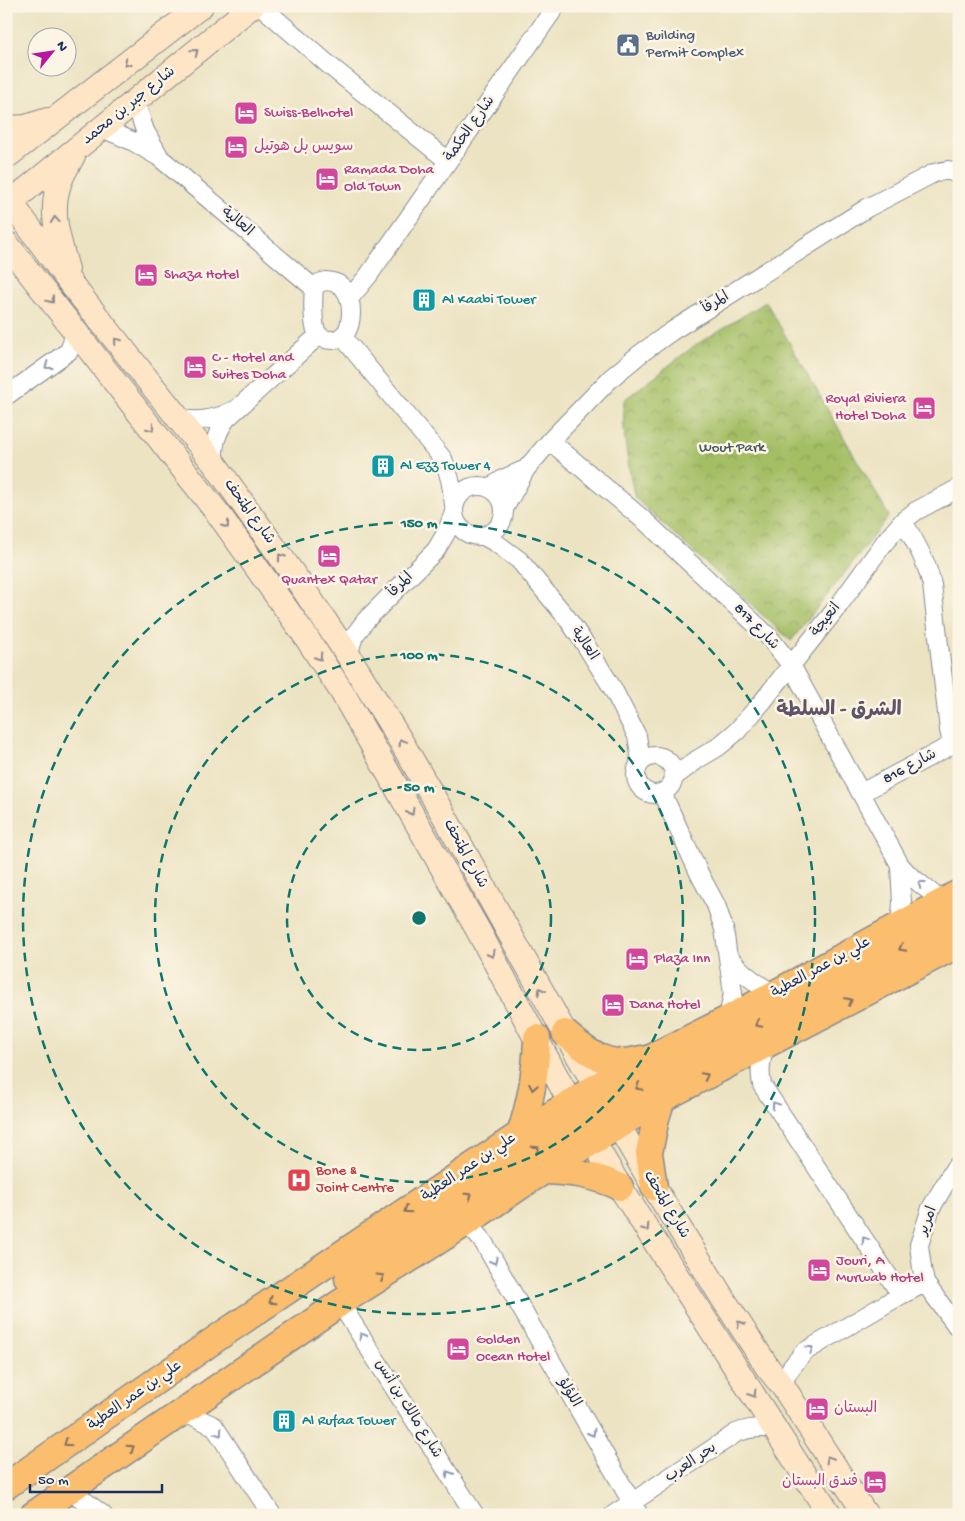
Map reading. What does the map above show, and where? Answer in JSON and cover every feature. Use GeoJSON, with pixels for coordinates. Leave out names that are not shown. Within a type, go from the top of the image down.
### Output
{"type":"FeatureCollection","features":[{"type":"Feature","properties":{"kind":"main road"},"geometry":{"type":"LineString","coordinates":[[33,1515],[295,1333],[593,1141],[591,1124],[599,1109],[953,904]]}},
{"type":"Feature","properties":{"kind":"main road","name":"علي بن عمر العطية"},"geometry":{"type":"LineString","coordinates":[[607,1105],[653,1056],[728,1019],[900,926],[953,904]]}},
{"type":"Feature","properties":{"kind":"main road"},"geometry":{"type":"LineString","coordinates":[[295,1333],[319,1305],[337,1288],[575,1110],[588,1109],[594,1099],[607,1105],[662,1099],[959,944]]}},
{"type":"Feature","properties":{"kind":"main road"},"geometry":{"type":"LineString","coordinates":[[565,1033],[593,1055],[612,1062],[630,1063],[653,1056]]}},
{"type":"Feature","properties":{"kind":"main road"},"geometry":{"type":"LineString","coordinates":[[520,1134],[534,1087],[538,1038]]}},
{"type":"Feature","properties":{"kind":"main road"},"geometry":{"type":"LineString","coordinates":[[654,1187],[649,1153],[662,1099]]}},
{"type":"Feature","properties":{"kind":"main road","name":"علي بن عمر العطية"},"geometry":{"type":"LineString","coordinates":[[6,1486],[220,1336],[520,1134],[575,1110]]}},
{"type":"Feature","properties":{"kind":"main road"},"geometry":{"type":"LineString","coordinates":[[544,1172],[564,1172],[588,1176],[602,1179],[620,1187]]}},
{"type":"Feature","properties":{"kind":"street"},"geometry":{"type":"LineString","coordinates":[[6,157],[201,6]]}},
{"type":"Feature","properties":{"kind":"street","name":"شارع جبر بن محمد"},"geometry":{"type":"LineString","coordinates":[[8,201],[76,150],[252,6]]}},
{"type":"Feature","properties":{"kind":"street"},"geometry":{"type":"LineString","coordinates":[[262,6],[330,66],[448,161]]}},
{"type":"Feature","properties":{"kind":"street","name":"شارع الحكمة"},"geometry":{"type":"LineString","coordinates":[[349,299],[368,276],[556,6]]}},
{"type":"Feature","properties":{"kind":"street","name":"العالية"},"geometry":{"type":"LineString","coordinates":[[136,101],[145,131],[159,156]]}},
{"type":"Feature","properties":{"kind":"street"},"geometry":{"type":"LineString","coordinates":[[6,128],[26,127],[57,118]]}},
{"type":"Feature","properties":{"kind":"street","name":"العالية"},"geometry":{"type":"LineString","coordinates":[[102,128],[132,141],[159,156],[314,288]]}},
{"type":"Feature","properties":{"kind":"street"},"geometry":{"type":"LineString","coordinates":[[71,284],[57,231],[55,208],[58,186],[76,150]]}},
{"type":"Feature","properties":{"kind":"street","name":"المرفأ"},"geometry":{"type":"LineString","coordinates":[[504,514],[526,469],[550,441],[612,378],[640,354],[672,331],[867,208],[934,173],[948,170],[959,175]]}},
{"type":"Feature","properties":{"kind":"street","name":"شارع المتحف"},"geometry":{"type":"LineString","coordinates":[[8,201],[71,284],[214,463],[348,655],[442,811],[565,1033],[654,1187],[722,1297],[768,1368],[784,1388],[866,1515]]}},
{"type":"Feature","properties":{"kind":"street","name":"شارع المتحف"},"geometry":{"type":"LineString","coordinates":[[6,242],[13,262],[73,329],[220,516],[304,634],[342,692],[478,930],[538,1038],[575,1110],[620,1187],[830,1515]]}},
{"type":"Feature","properties":{"kind":"street"},"geometry":{"type":"LineString","coordinates":[[326,281],[333,281],[340,284],[349,299],[351,317],[347,330],[342,336],[330,340],[318,335],[315,323],[314,288],[326,281]]}},
{"type":"Feature","properties":{"kind":"street"},"geometry":{"type":"LineString","coordinates":[[6,396],[69,351],[74,336],[73,329]]}},
{"type":"Feature","properties":{"kind":"street"},"geometry":{"type":"LineString","coordinates":[[214,463],[217,434],[227,418],[318,335]]}},
{"type":"Feature","properties":{"kind":"street"},"geometry":{"type":"LineString","coordinates":[[342,336],[443,459],[451,481],[456,523],[461,530],[468,535],[480,537],[492,533],[499,527],[504,514],[502,500],[496,492],[463,474],[443,459]]}},
{"type":"Feature","properties":{"kind":"street"},"geometry":{"type":"LineString","coordinates":[[179,420],[214,419],[235,409]]}},
{"type":"Feature","properties":{"kind":"street","name":"شارع 817"},"geometry":{"type":"LineString","coordinates":[[550,441],[646,522],[768,636],[791,665],[900,865],[912,878],[953,904]]}},
{"type":"Feature","properties":{"kind":"street","name":"المرفأ"},"geometry":{"type":"LineString","coordinates":[[487,487],[526,469]]}},
{"type":"Feature","properties":{"kind":"street"},"geometry":{"type":"LineString","coordinates":[[454,510],[458,496],[466,489],[475,486],[487,487]]}},
{"type":"Feature","properties":{"kind":"street","name":"انعيجة"},"geometry":{"type":"LineString","coordinates":[[674,777],[718,747],[737,731],[903,521],[916,511],[959,488]]}},
{"type":"Feature","properties":{"kind":"street","name":"المرفأ"},"geometry":{"type":"LineString","coordinates":[[348,655],[354,636],[366,620],[436,550],[446,532],[454,510]]}},
{"type":"Feature","properties":{"kind":"street","name":"العالية"},"geometry":{"type":"LineString","coordinates":[[504,514],[519,560]]}},
{"type":"Feature","properties":{"kind":"street"},"geometry":{"type":"LineString","coordinates":[[903,521],[927,564],[932,586],[949,730],[955,742]]}},
{"type":"Feature","properties":{"kind":"street","name":"العالية"},"geometry":{"type":"LineString","coordinates":[[480,537],[496,543],[519,560],[567,618],[614,689],[637,736],[640,754],[639,764]]}},
{"type":"Feature","properties":{"kind":"street","name":"المرفأ"},"geometry":{"type":"LineString","coordinates":[[436,550],[453,543],[480,537]]}},
{"type":"Feature","properties":{"kind":"street"},"geometry":{"type":"LineString","coordinates":[[328,626],[346,625],[366,620]]}},
{"type":"Feature","properties":{"kind":"street","name":"العالية"},"geometry":{"type":"LineString","coordinates":[[637,736],[662,758]]}},
{"type":"Feature","properties":{"kind":"street","name":"شارع 816"},"geometry":{"type":"LineString","coordinates":[[861,793],[955,742]]}},
{"type":"Feature","properties":{"kind":"street"},"geometry":{"type":"LineString","coordinates":[[651,756],[662,758],[670,763],[674,769],[672,783],[662,793],[649,793],[638,784],[636,777],[639,764],[651,756]]}},
{"type":"Feature","properties":{"kind":"street","name":"انعيجة"},"geometry":{"type":"LineString","coordinates":[[662,758],[698,759]]}},
{"type":"Feature","properties":{"kind":"street"},"geometry":{"type":"LineString","coordinates":[[662,793],[716,905],[724,929],[733,994],[728,1019]]}},
{"type":"Feature","properties":{"kind":"street","name":"شارع 817"},"geometry":{"type":"LineString","coordinates":[[900,865],[902,903],[900,926]]}},
{"type":"Feature","properties":{"kind":"street"},"geometry":{"type":"LineString","coordinates":[[728,956],[745,976],[775,994]]}},
{"type":"Feature","properties":{"kind":"street"},"geometry":{"type":"LineString","coordinates":[[767,1045],[762,1054],[760,1064],[762,1085],[901,1295]]}},
{"type":"Feature","properties":{"kind":"street","name":"امرير"},"geometry":{"type":"LineString","coordinates":[[925,1283],[919,1245],[931,1208],[957,1169]]}},
{"type":"Feature","properties":{"kind":"street","name":"اللؤلؤ"},"geometry":{"type":"LineString","coordinates":[[463,1225],[474,1231],[484,1243],[635,1509]]}},
{"type":"Feature","properties":{"kind":"street"},"geometry":{"type":"LineString","coordinates":[[784,1388],[791,1368],[804,1352],[925,1283],[959,1329]]}},
{"type":"Feature","properties":{"kind":"street","name":"شارع مالك بن أنس"},"geometry":{"type":"LineString","coordinates":[[340,1303],[475,1515]]}},
{"type":"Feature","properties":{"kind":"street"},"geometry":{"type":"LineString","coordinates":[[177,1416],[193,1416],[214,1426],[272,1515]]}},
{"type":"Feature","properties":{"kind":"street","name":"بحر العرب"},"geometry":{"type":"LineString","coordinates":[[613,1515],[635,1509],[736,1433],[745,1429],[775,1428]]}},
{"type":"Feature","properties":{"kind":"street"},"geometry":{"type":"LineString","coordinates":[[70,1490],[103,1515]]}},
{"type":"Feature","properties":{"kind":"green space","name":"Wout Park"},"geometry":{"type":"Polygon","coordinates":[[[766,302],[889,516],[791,641],[635,498],[625,437],[624,400],[694,346],[766,302]]]}},
{"type":"Feature","properties":{"kind":"place","name":"Building Permit Complex"},"geometry":{"type":"Point","coordinates":[628,45]}},
{"type":"Feature","properties":{"kind":"place","name":"Swiss-Belhotel"},"geometry":{"type":"Point","coordinates":[246,113]}},
{"type":"Feature","properties":{"kind":"place","name":"سويس بل هوتيل"},"geometry":{"type":"Point","coordinates":[236,147]}},
{"type":"Feature","properties":{"kind":"place","name":"Ramada Doha Old Town"},"geometry":{"type":"Point","coordinates":[327,179]}},
{"type":"Feature","properties":{"kind":"place","name":"Shaza Hotel"},"geometry":{"type":"Point","coordinates":[146,275]}},
{"type":"Feature","properties":{"kind":"place","name":"Al Kaabi Tower"},"geometry":{"type":"Point","coordinates":[424,300]}},
{"type":"Feature","properties":{"kind":"place","name":"C - Hotel and Suites Doha"},"geometry":{"type":"Point","coordinates":[195,367]}},
{"type":"Feature","properties":{"kind":"place","name":"Royal Riviera Hotel Doha"},"geometry":{"type":"Point","coordinates":[924,408]}},
{"type":"Feature","properties":{"kind":"place","name":"Al Ezz Tower 4"},"geometry":{"type":"Point","coordinates":[383,466]}},
{"type":"Feature","properties":{"kind":"place","name":"Quantex Qatar"},"geometry":{"type":"Point","coordinates":[329,556]}},
{"type":"Feature","properties":{"kind":"place","name":"Plaza Inn"},"geometry":{"type":"Point","coordinates":[637,959]}},
{"type":"Feature","properties":{"kind":"place","name":"Dana Hotel"},"geometry":{"type":"Point","coordinates":[613,1005]}},
{"type":"Feature","properties":{"kind":"place","name":"Bone & Joint Centre"},"geometry":{"type":"Point","coordinates":[299,1180]}},
{"type":"Feature","properties":{"kind":"place","name":"Jouri, A Murwab Hotel"},"geometry":{"type":"Point","coordinates":[819,1270]}},
{"type":"Feature","properties":{"kind":"place","name":"Golden Ocean Hotel"},"geometry":{"type":"Point","coordinates":[458,1349]}},
{"type":"Feature","properties":{"kind":"place","name":"البستان"},"geometry":{"type":"Point","coordinates":[817,1409]}},
{"type":"Feature","properties":{"kind":"place","name":"Al Rufaa Tower"},"geometry":{"type":"Point","coordinates":[284,1421]}},
{"type":"Feature","properties":{"kind":"place","name":"فندق البستان"},"geometry":{"type":"Point","coordinates":[875,1482]}},
{"type":"Feature","properties":{"kind":"district","name":"الشرق - السلطة"},"geometry":{"type":"Point","coordinates":[839,711]}}]}
